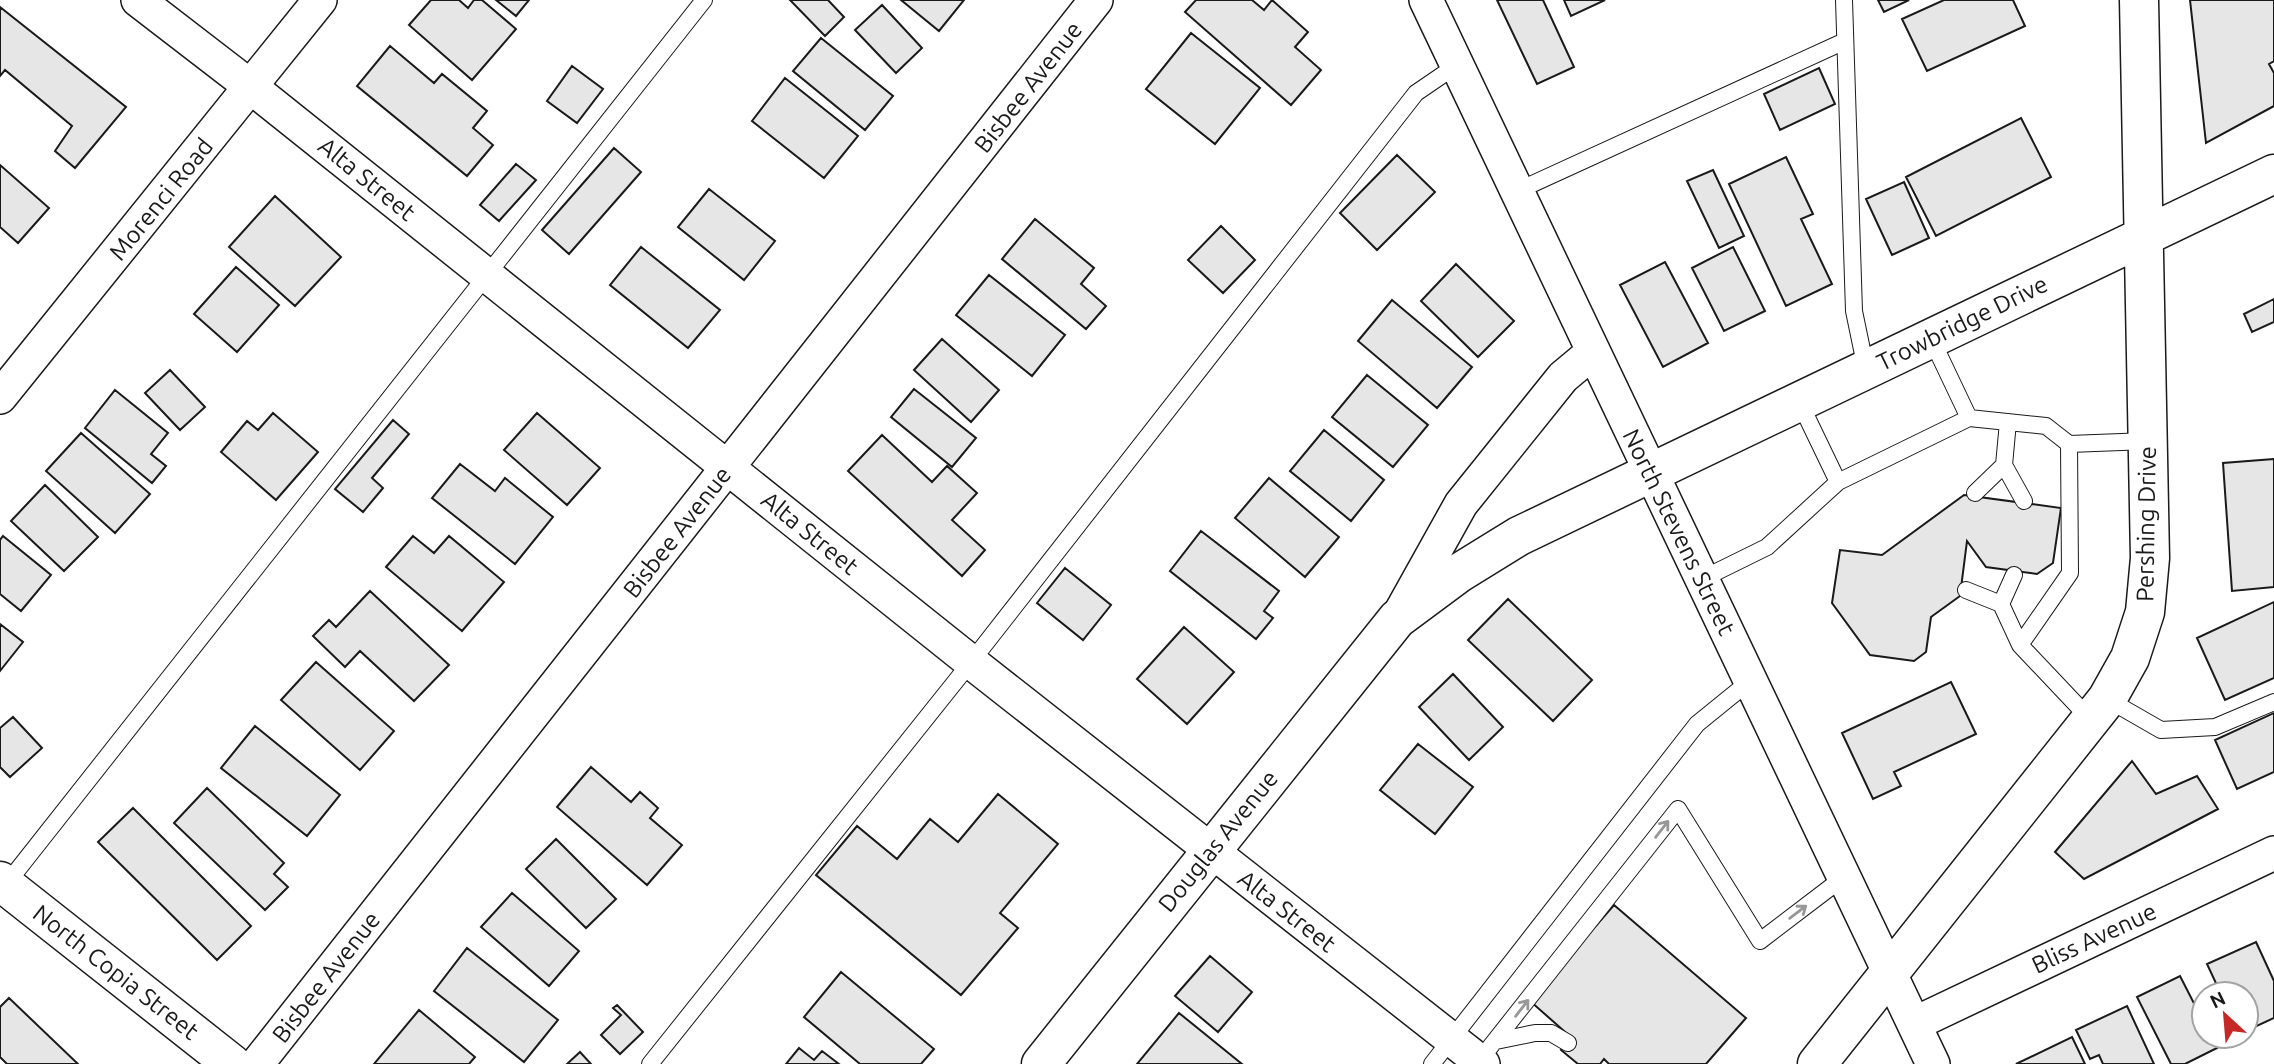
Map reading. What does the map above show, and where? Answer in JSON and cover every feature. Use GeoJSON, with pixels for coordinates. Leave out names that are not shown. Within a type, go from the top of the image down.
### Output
{"type":"FeatureCollection","features":[{"type":"Feature","properties":{"kind":"main road","name":"Pershing Drive"},"geometry":{"type":"LineString","coordinates":[[1817,1064],[2098,709],[2130,658],[2144,612],[2150,558],[2139,0]]}},
{"type":"Feature","properties":{"kind":"main road","name":"Trowbridge Drive"},"geometry":{"type":"LineString","coordinates":[[1651,472],[2274,174]]}},
{"type":"Feature","properties":{"kind":"main road","name":"Douglas Avenue"},"geometry":{"type":"LineString","coordinates":[[1041,1064],[1397,619],[1459,573],[1519,536],[1651,472]]}},
{"type":"Feature","properties":{"kind":"main road","name":"North Copia Street"},"geometry":{"type":"LineString","coordinates":[[2,886],[232,1064]]}},
{"type":"Feature","properties":{"kind":"street","name":"Alta Street"},"geometry":{"type":"LineString","coordinates":[[138,0],[251,87],[1210,851],[1442,1052],[1486,1055]]}},
{"type":"Feature","properties":{"kind":"street","name":"Morenci Road"},"geometry":{"type":"LineString","coordinates":[[0,397],[320,0]]}},
{"type":"Feature","properties":{"kind":"street","name":"Bisbee Avenue"},"geometry":{"type":"LineString","coordinates":[[257,1064],[1096,0]]}},
{"type":"Feature","properties":{"kind":"street","name":"North Stevens Street"},"geometry":{"type":"LineString","coordinates":[[1426,0],[1933,1064]]}},
{"type":"Feature","properties":{"kind":"street","name":"Douglas Avenue"},"geometry":{"type":"LineString","coordinates":[[1397,619],[1461,504],[1563,377],[1593,352]]}},
{"type":"Feature","properties":{"kind":"street","name":"Bliss Avenue"},"geometry":{"type":"LineString","coordinates":[[1914,1024],[2274,853]]}},
{"type":"Feature","properties":{"kind":"lane"},"geometry":{"type":"LineString","coordinates":[[2,886],[704,0]]}},
{"type":"Feature","properties":{"kind":"lane"},"geometry":{"type":"LineString","coordinates":[[1844,0],[1854,311],[1867,369]]}},
{"type":"Feature","properties":{"kind":"lane"},"geometry":{"type":"LineString","coordinates":[[1517,191],[1845,41]]}},
{"type":"Feature","properties":{"kind":"lane"},"geometry":{"type":"LineString","coordinates":[[649,1064],[971,662],[1416,93],[1457,65]]}},
{"type":"Feature","properties":{"kind":"lane"},"geometry":{"type":"LineString","coordinates":[[1931,338],[1969,418]]}},
{"type":"Feature","properties":{"kind":"lane"},"geometry":{"type":"LineString","coordinates":[[1799,401],[1838,482]]}},
{"type":"Feature","properties":{"kind":"lane"},"geometry":{"type":"LineString","coordinates":[[1702,579],[1767,547],[1838,482],[1969,418],[2046,426],[2069,444],[2148,442]]}},
{"type":"Feature","properties":{"kind":"lane"},"geometry":{"type":"LineString","coordinates":[[2008,422],[2004,465],[2024,500]]}},
{"type":"Feature","properties":{"kind":"lane"},"geometry":{"type":"LineString","coordinates":[[2021,645],[2070,573],[2069,444]]}},
{"type":"Feature","properties":{"kind":"lane"},"geometry":{"type":"LineString","coordinates":[[1975,493],[2004,465]]}},
{"type":"Feature","properties":{"kind":"lane"},"geometry":{"type":"LineString","coordinates":[[2001,604],[2014,575]]}},
{"type":"Feature","properties":{"kind":"lane"},"geometry":{"type":"LineString","coordinates":[[1966,590],[2001,604],[2021,645],[2098,709],[2161,730],[2215,727],[2274,702]]}},
{"type":"Feature","properties":{"kind":"lane"},"geometry":{"type":"LineString","coordinates":[[1442,1052],[1697,724],[1750,681]]}},
{"type":"Feature","properties":{"kind":"lane"},"geometry":{"type":"LineString","coordinates":[[1486,1055],[1678,809],[1760,941],[1844,877]]}},
{"type":"Feature","properties":{"kind":"lane"},"geometry":{"type":"LineString","coordinates":[[1486,1055],[1535,1033],[1551,1032],[1568,1043]]}},
{"type":"Feature","properties":{"kind":"building"},"geometry":{"type":"Polygon","coordinates":[[[431,0],[459,0],[468,8],[474,0],[482,0],[516,29],[472,80],[409,25],[431,0]]]}},
{"type":"Feature","properties":{"kind":"building"},"geometry":{"type":"Polygon","coordinates":[[[496,0],[529,0],[516,16],[496,0]]]}},
{"type":"Feature","properties":{"kind":"building"},"geometry":{"type":"Polygon","coordinates":[[[790,0],[828,0],[844,17],[825,36],[790,0]]]}},
{"type":"Feature","properties":{"kind":"building"},"geometry":{"type":"Polygon","coordinates":[[[901,0],[964,0],[939,31],[901,0]]]}},
{"type":"Feature","properties":{"kind":"building"},"geometry":{"type":"Polygon","coordinates":[[[1196,0],[1252,0],[1264,10],[1272,0],[1308,32],[1295,47],[1321,70],[1291,105],[1185,12],[1196,0]]]}},
{"type":"Feature","properties":{"kind":"building"},"geometry":{"type":"Polygon","coordinates":[[[1497,0],[1543,0],[1574,67],[1537,84],[1497,0]]]}},
{"type":"Feature","properties":{"kind":"building"},"geometry":{"type":"Polygon","coordinates":[[[1564,0],[1605,0],[1571,16],[1564,0]]]}},
{"type":"Feature","properties":{"kind":"building"},"geometry":{"type":"Polygon","coordinates":[[[1878,0],[1909,0],[1884,12],[1878,0]]]}},
{"type":"Feature","properties":{"kind":"building"},"geometry":{"type":"Polygon","coordinates":[[[1944,0],[2013,0],[2025,26],[1927,71],[1902,19],[1944,0]]]}},
{"type":"Feature","properties":{"kind":"building"},"geometry":{"type":"Polygon","coordinates":[[[2190,0],[2274,0],[2274,61],[2269,64],[2274,73],[2274,106],[2206,143],[2190,0]]]}},
{"type":"Feature","properties":{"kind":"building"},"geometry":{"type":"Polygon","coordinates":[[[882,5],[922,48],[896,73],[855,30],[882,5]]]}},
{"type":"Feature","properties":{"kind":"building"},"geometry":{"type":"Polygon","coordinates":[[[0,7],[126,107],[75,168],[55,151],[72,126],[5,70],[0,76],[0,7]]]}},
{"type":"Feature","properties":{"kind":"building"},"geometry":{"type":"Polygon","coordinates":[[[1191,33],[1260,88],[1215,144],[1146,89],[1191,33]]]}},
{"type":"Feature","properties":{"kind":"building"},"geometry":{"type":"Polygon","coordinates":[[[821,38],[893,96],[865,130],[793,71],[821,38]]]}},
{"type":"Feature","properties":{"kind":"building"},"geometry":{"type":"Polygon","coordinates":[[[390,46],[434,83],[442,74],[487,111],[473,128],[493,145],[467,176],[357,86],[390,46]]]}},
{"type":"Feature","properties":{"kind":"building"},"geometry":{"type":"Polygon","coordinates":[[[572,66],[603,89],[577,123],[547,101],[572,66]]]}},
{"type":"Feature","properties":{"kind":"building"},"geometry":{"type":"Polygon","coordinates":[[[1819,68],[1835,104],[1780,130],[1764,94],[1819,68]]]}},
{"type":"Feature","properties":{"kind":"building"},"geometry":{"type":"Polygon","coordinates":[[[785,78],[858,136],[824,178],[752,121],[785,78]]]}},
{"type":"Feature","properties":{"kind":"building"},"geometry":{"type":"Polygon","coordinates":[[[2021,118],[2051,177],[1936,236],[1906,177],[2021,118]]]}},
{"type":"Feature","properties":{"kind":"building"},"geometry":{"type":"Polygon","coordinates":[[[614,148],[641,172],[569,254],[542,230],[614,148]]]}},
{"type":"Feature","properties":{"kind":"building"},"geometry":{"type":"Polygon","coordinates":[[[1397,155],[1435,192],[1377,250],[1340,213],[1397,155]]]}},
{"type":"Feature","properties":{"kind":"building"},"geometry":{"type":"Polygon","coordinates":[[[1786,157],[1813,214],[1801,219],[1832,284],[1786,306],[1729,184],[1786,157]]]}},
{"type":"Feature","properties":{"kind":"building"},"geometry":{"type":"Polygon","coordinates":[[[516,164],[536,180],[499,221],[480,205],[516,164]]]}},
{"type":"Feature","properties":{"kind":"building"},"geometry":{"type":"Polygon","coordinates":[[[0,165],[49,208],[18,243],[0,227],[0,165]]]}},
{"type":"Feature","properties":{"kind":"building"},"geometry":{"type":"Polygon","coordinates":[[[1713,170],[1744,236],[1719,248],[1687,181],[1713,170]]]}},
{"type":"Feature","properties":{"kind":"building"},"geometry":{"type":"Polygon","coordinates":[[[1904,182],[1929,238],[1892,255],[1866,199],[1904,182]]]}},
{"type":"Feature","properties":{"kind":"building"},"geometry":{"type":"Polygon","coordinates":[[[709,189],[775,241],[744,280],[678,227],[709,189]]]}},
{"type":"Feature","properties":{"kind":"building"},"geometry":{"type":"Polygon","coordinates":[[[275,196],[341,257],[295,306],[229,247],[275,196]]]}},
{"type":"Feature","properties":{"kind":"building"},"geometry":{"type":"Polygon","coordinates":[[[1035,219],[1094,268],[1081,284],[1106,306],[1086,329],[1002,259],[1035,219]]]}},
{"type":"Feature","properties":{"kind":"building"},"geometry":{"type":"Polygon","coordinates":[[[1221,226],[1255,260],[1223,293],[1188,260],[1221,226]]]}},
{"type":"Feature","properties":{"kind":"building"},"geometry":{"type":"Polygon","coordinates":[[[641,247],[720,310],[688,348],[610,285],[641,247]]]}},
{"type":"Feature","properties":{"kind":"building"},"geometry":{"type":"Polygon","coordinates":[[[1733,247],[1765,311],[1724,331],[1692,268],[1733,247]]]}},
{"type":"Feature","properties":{"kind":"building"},"geometry":{"type":"Polygon","coordinates":[[[1665,262],[1708,343],[1663,367],[1620,285],[1665,262]]]}},
{"type":"Feature","properties":{"kind":"building"},"geometry":{"type":"Polygon","coordinates":[[[1456,264],[1514,321],[1478,357],[1421,301],[1456,264]]]}},
{"type":"Feature","properties":{"kind":"building"},"geometry":{"type":"Polygon","coordinates":[[[236,267],[279,305],[237,352],[194,314],[236,267]]]}},
{"type":"Feature","properties":{"kind":"building"},"geometry":{"type":"Polygon","coordinates":[[[989,275],[1065,335],[1032,376],[956,315],[989,275]]]}},
{"type":"Feature","properties":{"kind":"building"},"geometry":{"type":"Polygon","coordinates":[[[2274,299],[2274,322],[2252,332],[2244,314],[2274,299]]]}},
{"type":"Feature","properties":{"kind":"building"},"geometry":{"type":"Polygon","coordinates":[[[1392,300],[1472,367],[1437,408],[1358,341],[1392,300]]]}},
{"type":"Feature","properties":{"kind":"building"},"geometry":{"type":"Polygon","coordinates":[[[942,339],[999,390],[971,422],[914,370],[942,339]]]}},
{"type":"Feature","properties":{"kind":"building"},"geometry":{"type":"Polygon","coordinates":[[[170,370],[205,407],[180,430],[145,393],[170,370]]]}},
{"type":"Feature","properties":{"kind":"building"},"geometry":{"type":"Polygon","coordinates":[[[1367,375],[1428,425],[1393,467],[1332,417],[1367,375]]]}},
{"type":"Feature","properties":{"kind":"building"},"geometry":{"type":"Polygon","coordinates":[[[914,389],[976,438],[952,467],[891,417],[914,389]]]}},
{"type":"Feature","properties":{"kind":"building"},"geometry":{"type":"Polygon","coordinates":[[[115,390],[168,433],[151,454],[166,466],[152,483],[85,428],[115,390]]]}},
{"type":"Feature","properties":{"kind":"building"},"geometry":{"type":"Polygon","coordinates":[[[273,413],[318,452],[276,500],[221,452],[247,421],[258,430],[273,413]]]}},
{"type":"Feature","properties":{"kind":"building"},"geometry":{"type":"Polygon","coordinates":[[[537,413],[600,468],[567,505],[504,450],[537,413]]]}},
{"type":"Feature","properties":{"kind":"building"},"geometry":{"type":"Polygon","coordinates":[[[393,420],[409,434],[372,478],[383,488],[363,512],[335,489],[393,420]]]}},
{"type":"Feature","properties":{"kind":"building"},"geometry":{"type":"Polygon","coordinates":[[[1324,430],[1384,480],[1351,521],[1290,471],[1324,430]]]}},
{"type":"Feature","properties":{"kind":"building"},"geometry":{"type":"Polygon","coordinates":[[[81,433],[150,494],[115,533],[46,471],[81,433]]]}},
{"type":"Feature","properties":{"kind":"building"},"geometry":{"type":"Polygon","coordinates":[[[882,435],[932,482],[947,466],[977,493],[952,520],[985,550],[962,576],[848,471],[882,435]]]}},
{"type":"Feature","properties":{"kind":"building"},"geometry":{"type":"Polygon","coordinates":[[[2274,459],[2274,587],[2232,591],[2223,463],[2274,459]]]}},
{"type":"Feature","properties":{"kind":"building"},"geometry":{"type":"Polygon","coordinates":[[[460,464],[495,491],[505,478],[553,517],[515,564],[432,498],[460,464]]]}},
{"type":"Feature","properties":{"kind":"building"},"geometry":{"type":"Polygon","coordinates":[[[1269,478],[1339,537],[1305,577],[1235,518],[1269,478]]]}},
{"type":"Feature","properties":{"kind":"building"},"geometry":{"type":"Polygon","coordinates":[[[45,485],[98,537],[64,571],[11,521],[45,485]]]}},
{"type":"Feature","properties":{"kind":"building"},"geometry":{"type":"Polygon","coordinates":[[[1964,495],[2061,508],[2053,563],[2037,574],[1986,567],[1967,541],[1960,596],[1931,617],[1926,652],[1914,661],[1870,655],[1832,603],[1840,550],[1882,555],[1964,495]]]}},
{"type":"Feature","properties":{"kind":"building"},"geometry":{"type":"Polygon","coordinates":[[[1201,531],[1279,591],[1264,611],[1273,618],[1256,639],[1170,571],[1201,531]]]}},
{"type":"Feature","properties":{"kind":"building"},"geometry":{"type":"Polygon","coordinates":[[[3,536],[51,575],[21,611],[0,594],[0,540],[3,536]]]}},
{"type":"Feature","properties":{"kind":"building"},"geometry":{"type":"Polygon","coordinates":[[[413,536],[434,553],[449,536],[504,582],[462,631],[386,567],[413,536]]]}},
{"type":"Feature","properties":{"kind":"building"},"geometry":{"type":"Polygon","coordinates":[[[1065,568],[1111,605],[1083,640],[1037,603],[1065,568]]]}},
{"type":"Feature","properties":{"kind":"building"},"geometry":{"type":"Polygon","coordinates":[[[370,591],[449,665],[414,701],[360,651],[345,667],[313,636],[329,620],[336,627],[370,591]]]}},
{"type":"Feature","properties":{"kind":"building"},"geometry":{"type":"Polygon","coordinates":[[[1508,599],[1592,680],[1553,721],[1468,640],[1508,599]]]}},
{"type":"Feature","properties":{"kind":"building"},"geometry":{"type":"Polygon","coordinates":[[[2274,602],[2274,678],[2225,700],[2197,638],[2274,602]]]}},
{"type":"Feature","properties":{"kind":"building"},"geometry":{"type":"Polygon","coordinates":[[[0,624],[23,642],[0,671],[0,624]]]}},
{"type":"Feature","properties":{"kind":"building"},"geometry":{"type":"Polygon","coordinates":[[[1184,627],[1234,672],[1187,724],[1137,679],[1184,627]]]}},
{"type":"Feature","properties":{"kind":"building"},"geometry":{"type":"Polygon","coordinates":[[[316,662],[394,731],[360,770],[281,700],[316,662]]]}},
{"type":"Feature","properties":{"kind":"building"},"geometry":{"type":"Polygon","coordinates":[[[1453,674],[1503,727],[1469,760],[1419,707],[1453,674]]]}},
{"type":"Feature","properties":{"kind":"building"},"geometry":{"type":"Polygon","coordinates":[[[1951,682],[1976,734],[1894,772],[1901,786],[1873,799],[1842,733],[1951,682]]]}},
{"type":"Feature","properties":{"kind":"building"},"geometry":{"type":"Polygon","coordinates":[[[2274,713],[2274,772],[2237,789],[2215,740],[2274,713]]]}},
{"type":"Feature","properties":{"kind":"building"},"geometry":{"type":"Polygon","coordinates":[[[13,717],[42,748],[10,777],[0,767],[0,728],[13,717]]]}},
{"type":"Feature","properties":{"kind":"building"},"geometry":{"type":"Polygon","coordinates":[[[255,726],[340,795],[307,836],[221,768],[255,726]]]}},
{"type":"Feature","properties":{"kind":"building"},"geometry":{"type":"Polygon","coordinates":[[[1418,744],[1473,787],[1435,834],[1380,790],[1418,744]]]}},
{"type":"Feature","properties":{"kind":"building"},"geometry":{"type":"Polygon","coordinates":[[[2132,761],[2156,794],[2197,776],[2218,809],[2084,879],[2055,852],[2132,761]]]}},
{"type":"Feature","properties":{"kind":"building"},"geometry":{"type":"Polygon","coordinates":[[[591,767],[631,802],[640,792],[658,808],[650,818],[682,845],[647,885],[557,807],[591,767]]]}},
{"type":"Feature","properties":{"kind":"building"},"geometry":{"type":"Polygon","coordinates":[[[207,788],[284,863],[274,874],[288,887],[265,910],[174,823],[207,788]]]}},
{"type":"Feature","properties":{"kind":"building"},"geometry":{"type":"Polygon","coordinates":[[[998,794],[1058,844],[1000,913],[1018,928],[961,995],[816,875],[857,826],[897,859],[930,819],[958,842],[998,794]]]}},
{"type":"Feature","properties":{"kind":"building"},"geometry":{"type":"Polygon","coordinates":[[[133,808],[251,926],[217,960],[98,842],[133,808]]]}},
{"type":"Feature","properties":{"kind":"building"},"geometry":{"type":"Polygon","coordinates":[[[556,839],[616,899],[586,928],[526,869],[556,839]]]}},
{"type":"Feature","properties":{"kind":"building"},"geometry":{"type":"Polygon","coordinates":[[[512,893],[579,951],[549,986],[481,927],[512,893]]]}},
{"type":"Feature","properties":{"kind":"building"},"geometry":{"type":"Polygon","coordinates":[[[1614,905],[1746,1018],[1706,1064],[1609,1064],[1604,1059],[1600,1064],[1578,1064],[1561,1050],[1572,1038],[1530,1001],[1614,905]]]}},
{"type":"Feature","properties":{"kind":"building"},"geometry":{"type":"Polygon","coordinates":[[[2256,942],[2274,981],[2274,1018],[2260,1024],[2260,980],[2214,980],[2207,964],[2256,942]]]}},
{"type":"Feature","properties":{"kind":"building"},"geometry":{"type":"Polygon","coordinates":[[[467,948],[558,1020],[524,1062],[434,991],[467,948]]]}},
{"type":"Feature","properties":{"kind":"building"},"geometry":{"type":"Polygon","coordinates":[[[1210,956],[1252,992],[1218,1032],[1175,996],[1210,956]]]}},
{"type":"Feature","properties":{"kind":"building"},"geometry":{"type":"Polygon","coordinates":[[[841,972],[934,1049],[921,1064],[860,1064],[804,1017],[841,972]]]}},
{"type":"Feature","properties":{"kind":"building"},"geometry":{"type":"Polygon","coordinates":[[[2180,976],[2190,996],[2190,1050],[2213,1050],[2185,1064],[2171,1064],[2137,997],[2180,976]]]}},
{"type":"Feature","properties":{"kind":"building"},"geometry":{"type":"Polygon","coordinates":[[[9,998],[78,1064],[7,1064],[0,1057],[0,1007],[9,998]]]}},
{"type":"Feature","properties":{"kind":"building"},"geometry":{"type":"Polygon","coordinates":[[[617,1005],[643,1032],[620,1054],[601,1035],[621,1015],[613,1008],[617,1005]]]}},
{"type":"Feature","properties":{"kind":"building"},"geometry":{"type":"Polygon","coordinates":[[[2127,1006],[2154,1064],[2103,1064],[2099,1055],[2090,1059],[2076,1030],[2127,1006]]]}},
{"type":"Feature","properties":{"kind":"building"},"geometry":{"type":"Polygon","coordinates":[[[419,1010],[475,1057],[469,1064],[374,1064],[419,1010]]]}},
{"type":"Feature","properties":{"kind":"building"},"geometry":{"type":"Polygon","coordinates":[[[1179,1013],[1242,1064],[1137,1064],[1179,1013]]]}},
{"type":"Feature","properties":{"kind":"building"},"geometry":{"type":"Polygon","coordinates":[[[2072,1037],[2085,1064],[2016,1064],[2072,1037]]]}},
{"type":"Feature","properties":{"kind":"building"},"geometry":{"type":"Polygon","coordinates":[[[799,1048],[814,1060],[822,1051],[839,1064],[786,1064],[799,1048]]]}},
{"type":"Feature","properties":{"kind":"building"},"geometry":{"type":"Polygon","coordinates":[[[580,1052],[591,1064],[567,1064],[580,1052]]]}}]}
